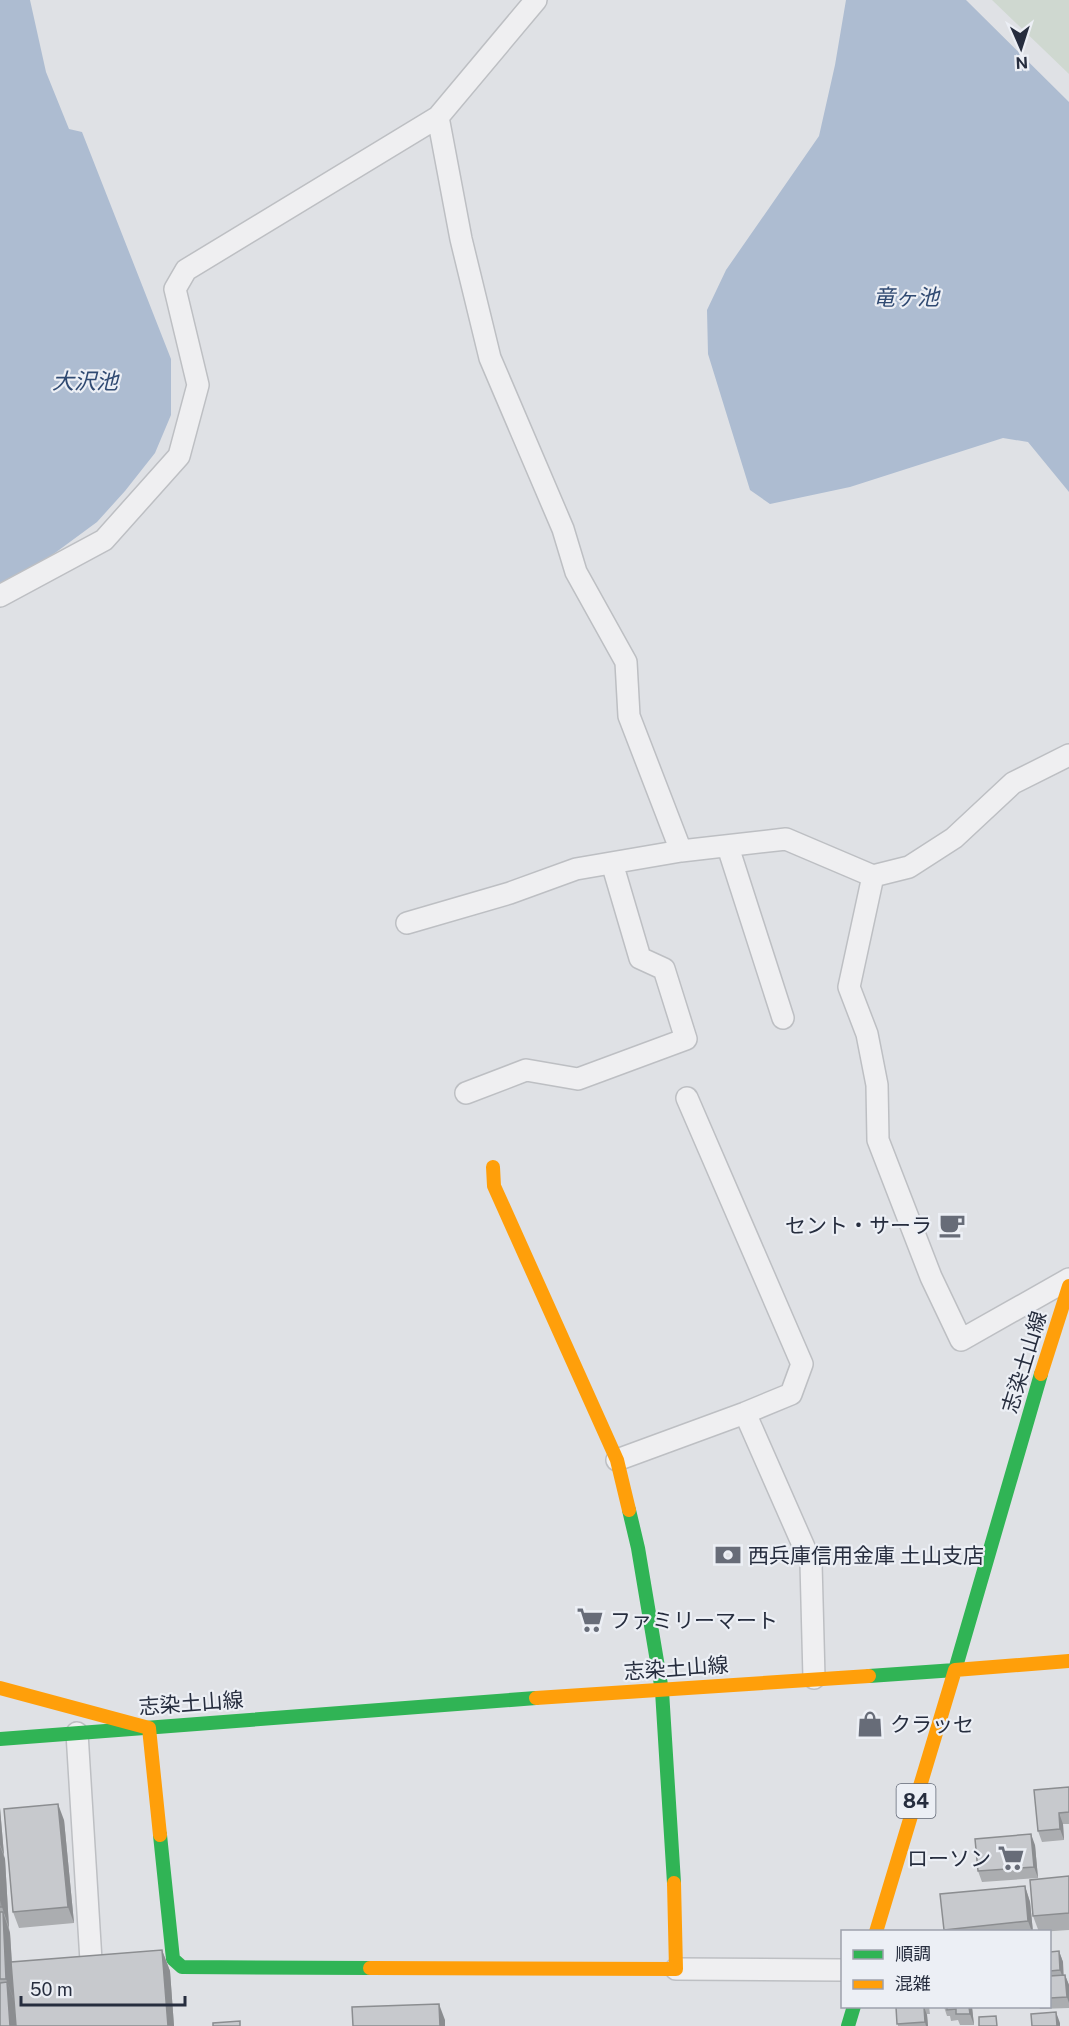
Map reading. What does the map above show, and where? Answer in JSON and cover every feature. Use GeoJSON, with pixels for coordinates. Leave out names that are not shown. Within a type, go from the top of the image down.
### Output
{"type":"FeatureCollection","features":[{"type":"Feature","properties":{"kind":"main road"},"geometry":{"type":"LineString","coordinates":[[0,1688],[149,1728],[173,1959],[182,1967],[676,1969],[676,1908],[662,1691],[638,1548],[617,1460],[494,1186],[493,1167]]}},
{"type":"Feature","properties":{"kind":"main road","name":"志染土山線"},"geometry":{"type":"LineString","coordinates":[[0,1739],[491,1701],[955,1670],[1046,1356],[1069,1286]]}},
{"type":"Feature","properties":{"kind":"main road"},"geometry":{"type":"LineString","coordinates":[[955,1670],[1069,1661]]}},
{"type":"Feature","properties":{"kind":"main road","name":"84"},"geometry":{"type":"LineString","coordinates":[[877,1930],[955,1670]]}},
{"type":"Feature","properties":{"kind":"main road"},"geometry":{"type":"LineString","coordinates":[[848,2026],[854,2008]]}},
{"type":"Feature","properties":{"kind":"street"},"geometry":{"type":"LineString","coordinates":[[0,596],[104,540],[179,456],[198,385],[175,289],[186,270],[438,117],[536,0]]}},
{"type":"Feature","properties":{"kind":"street"},"geometry":{"type":"LineString","coordinates":[[438,117],[461,239],[490,358],[563,528],[576,572],[626,662],[629,716],[681,851]]}},
{"type":"Feature","properties":{"kind":"street"},"geometry":{"type":"LineString","coordinates":[[407,922],[510,893],[576,869],[681,851],[786,839],[873,876],[909,867],[954,838],[1013,783],[1069,755]]}},
{"type":"Feature","properties":{"kind":"street"},"geometry":{"type":"LineString","coordinates":[[729,847],[783,1018]]}},
{"type":"Feature","properties":{"kind":"street"},"geometry":{"type":"LineString","coordinates":[[466,1093],[526,1070],[579,1078],[686,1038],[664,969],[640,958],[612,863]]}},
{"type":"Feature","properties":{"kind":"street"},"geometry":{"type":"LineString","coordinates":[[873,876],[849,987],[867,1034],[877,1085],[878,1140],[931,1277],[961,1340],[1069,1279]]}},
{"type":"Feature","properties":{"kind":"street"},"geometry":{"type":"LineString","coordinates":[[617,1460],[791,1394],[802,1364],[687,1098]]}},
{"type":"Feature","properties":{"kind":"street"},"geometry":{"type":"LineString","coordinates":[[745,1413],[811,1563],[814,1678]]}},
{"type":"Feature","properties":{"kind":"street"},"geometry":{"type":"LineString","coordinates":[[77,1733],[92,1977]]}},
{"type":"Feature","properties":{"kind":"street"},"geometry":{"type":"LineString","coordinates":[[676,1969],[841,1970]]}},
{"type":"Feature","properties":{"kind":"shaded area"},"geometry":{"type":"Polygon","coordinates":[[[992,0],[1069,0],[1069,74],[992,0]]]}},
{"type":"Feature","properties":{"kind":"water","name":"大沢池"},"geometry":{"type":"Polygon","coordinates":[[[0,0],[30,0],[46,72],[69,129],[82,132],[171,359],[171,415],[155,453],[97,522],[21,578],[0,589],[0,0]]]}},
{"type":"Feature","properties":{"kind":"water","name":"竜ヶ池"},"geometry":{"type":"Polygon","coordinates":[[[846,0],[966,0],[1069,102],[1069,492],[1028,442],[1003,438],[850,487],[770,504],[750,490],[708,354],[707,310],[726,270],[819,136],[835,65],[846,0]]]}},
{"type":"Feature","properties":{"kind":"building"},"geometry":{"type":"Polygon","coordinates":[[[1069,1787],[1069,1812],[1059,1813],[1060,1829],[1038,1831],[1034,1790],[1069,1787]]]}},
{"type":"Feature","properties":{"kind":"building"},"geometry":{"type":"Polygon","coordinates":[[[58,1804],[68,1907],[13,1912],[4,1809],[58,1804]]]}},
{"type":"Feature","properties":{"kind":"building"},"geometry":{"type":"Polygon","coordinates":[[[1031,1834],[1034,1867],[978,1871],[975,1839],[1031,1834]]]}},
{"type":"Feature","properties":{"kind":"building"},"geometry":{"type":"Polygon","coordinates":[[[1069,1876],[1069,1913],[1033,1916],[1030,1880],[1069,1876]]]}},
{"type":"Feature","properties":{"kind":"building"},"geometry":{"type":"Polygon","coordinates":[[[0,1881],[2,1907],[0,1907],[0,1881]]]}},
{"type":"Feature","properties":{"kind":"building"},"geometry":{"type":"Polygon","coordinates":[[[1025,1886],[1028,1921],[944,1930],[940,1894],[1025,1886]]]}},
{"type":"Feature","properties":{"kind":"building"},"geometry":{"type":"Polygon","coordinates":[[[0,1912],[3,1912],[6,1979],[0,1979],[0,1912]]]}},
{"type":"Feature","properties":{"kind":"building"},"geometry":{"type":"Polygon","coordinates":[[[162,1950],[168,2026],[16,2026],[11,1962],[162,1950]]]}},
{"type":"Feature","properties":{"kind":"building"},"geometry":{"type":"Polygon","coordinates":[[[1059,1951],[1060,1970],[1051,1971],[1051,1952],[1059,1951]]]}},
{"type":"Feature","properties":{"kind":"building"},"geometry":{"type":"Polygon","coordinates":[[[1065,1975],[1067,1997],[1051,1998],[1051,1976],[1065,1975]]]}},
{"type":"Feature","properties":{"kind":"building"},"geometry":{"type":"Polygon","coordinates":[[[7,1982],[10,2026],[0,2026],[0,1983],[7,1982]]]}},
{"type":"Feature","properties":{"kind":"building"},"geometry":{"type":"Polygon","coordinates":[[[439,2004],[440,2026],[353,2026],[352,2007],[439,2004]]]}},
{"type":"Feature","properties":{"kind":"building"},"geometry":{"type":"Polygon","coordinates":[[[896,2008],[924,2008],[925,2022],[897,2024],[896,2008]]]}},
{"type":"Feature","properties":{"kind":"building"},"geometry":{"type":"Polygon","coordinates":[[[947,2008],[969,2008],[970,2014],[956,2014],[956,2009],[947,2010],[947,2008]]]}},
{"type":"Feature","properties":{"kind":"building"},"geometry":{"type":"Polygon","coordinates":[[[1056,2012],[1057,2026],[1032,2026],[1031,2014],[1056,2012]]]}},
{"type":"Feature","properties":{"kind":"building"},"geometry":{"type":"Polygon","coordinates":[[[996,2016],[997,2026],[979,2026],[979,2017],[996,2016]]]}},
{"type":"Feature","properties":{"kind":"building"},"geometry":{"type":"Polygon","coordinates":[[[240,2021],[240,2026],[213,2026],[213,2023],[240,2021]]]}},
{"type":"Feature","properties":{"kind":"traffic: fast"},"geometry":{"type":"LineString","coordinates":[[869,1676],[955,1670],[1041,1374]]}},
{"type":"Feature","properties":{"kind":"traffic: fast"},"geometry":{"type":"LineString","coordinates":[[629,1510],[638,1548],[662,1691],[674,1883]]}},
{"type":"Feature","properties":{"kind":"traffic: fast"},"geometry":{"type":"LineString","coordinates":[[0,1739],[536,1698]]}},
{"type":"Feature","properties":{"kind":"traffic: fast"},"geometry":{"type":"LineString","coordinates":[[160,1835],[173,1959],[182,1967],[370,1968]]}},
{"type":"Feature","properties":{"kind":"traffic: fast"},"geometry":{"type":"LineString","coordinates":[[848,2026],[853,2008]]}},
{"type":"Feature","properties":{"kind":"traffic: slow"},"geometry":{"type":"LineString","coordinates":[[493,1167],[494,1186],[617,1460],[629,1510]]}},
{"type":"Feature","properties":{"kind":"traffic: slow"},"geometry":{"type":"LineString","coordinates":[[1041,1374],[1069,1286]]}},
{"type":"Feature","properties":{"kind":"traffic: slow"},"geometry":{"type":"LineString","coordinates":[[877,1930],[955,1670],[1069,1661]]}},
{"type":"Feature","properties":{"kind":"traffic: slow"},"geometry":{"type":"LineString","coordinates":[[536,1698],[869,1676]]}},
{"type":"Feature","properties":{"kind":"traffic: slow"},"geometry":{"type":"LineString","coordinates":[[0,1688],[149,1728],[160,1835]]}},
{"type":"Feature","properties":{"kind":"traffic: slow"},"geometry":{"type":"LineString","coordinates":[[370,1968],[676,1969],[674,1883]]}},
{"type":"Feature","properties":{"kind":"place","name":"セント・サーラ"},"geometry":{"type":"Point","coordinates":[952,1225]}},
{"type":"Feature","properties":{"kind":"place","name":"西兵庫信用金庫 土山支店"},"geometry":{"type":"Point","coordinates":[728,1555]}},
{"type":"Feature","properties":{"kind":"place","name":"ファミリーマート"},"geometry":{"type":"Point","coordinates":[590,1620]}},
{"type":"Feature","properties":{"kind":"place","name":"クラッセ"},"geometry":{"type":"Point","coordinates":[870,1724]}},
{"type":"Feature","properties":{"kind":"place","name":"ローソン"},"geometry":{"type":"Point","coordinates":[1011,1858]}}]}
